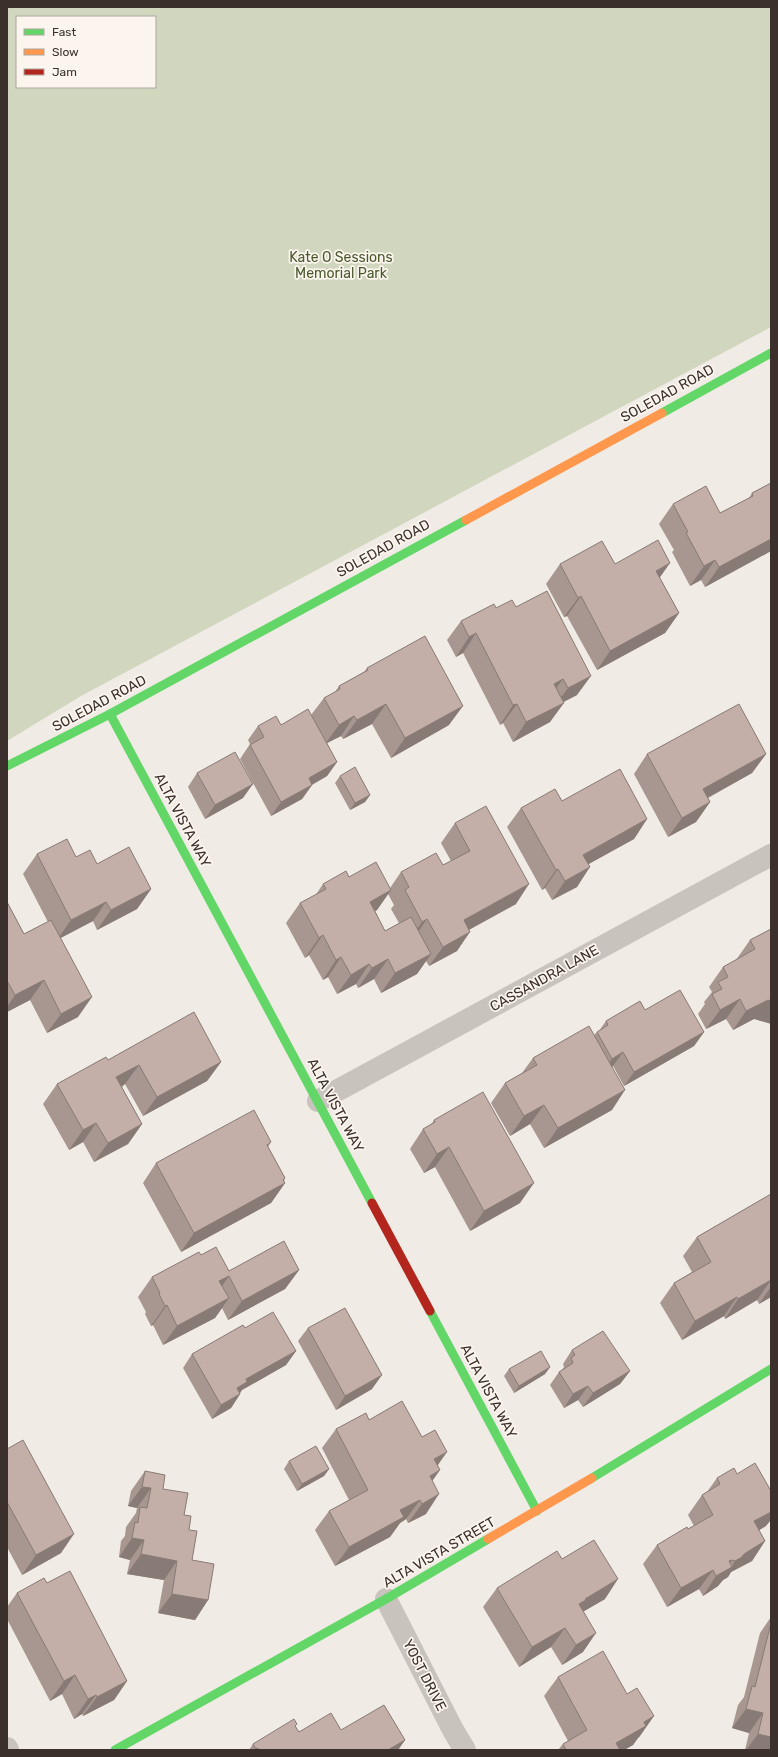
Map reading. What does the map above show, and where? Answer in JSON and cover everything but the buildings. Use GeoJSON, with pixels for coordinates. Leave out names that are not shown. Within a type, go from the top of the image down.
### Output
{"type":"FeatureCollection","features":[{"type":"Feature","properties":{"kind":"street","name":"SOLEDAD ROAD"},"geometry":{"type":"LineString","coordinates":[[7,766],[110,714],[771,352]]}},
{"type":"Feature","properties":{"kind":"street","name":"ALTA VISTA WAY"},"geometry":{"type":"LineString","coordinates":[[110,714],[537,1511]]}},
{"type":"Feature","properties":{"kind":"street","name":"CASSANDRA LANE"},"geometry":{"type":"LineString","coordinates":[[318,1101],[771,855]]}},
{"type":"Feature","properties":{"kind":"street","name":"ALTA VISTA STREET"},"geometry":{"type":"LineString","coordinates":[[115,1750],[386,1599],[537,1511],[771,1368]]}},
{"type":"Feature","properties":{"kind":"street","name":"YOST DRIVE"},"geometry":{"type":"LineString","coordinates":[[386,1599],[453,1730],[465,1750]]}},
{"type":"Feature","properties":{"kind":"green space","name":"Kate O Sessions Memorial Park"},"geometry":{"type":"Polygon","coordinates":[[[7,7],[771,7],[771,327],[81,696],[7,741],[7,7]]]}},
{"type":"Feature","properties":{"kind":"traffic: fast"},"geometry":{"type":"LineString","coordinates":[[662,413],[771,353]]}},
{"type":"Feature","properties":{"kind":"traffic: fast"},"geometry":{"type":"LineString","coordinates":[[7,766],[110,714],[466,520]]}},
{"type":"Feature","properties":{"kind":"traffic: fast"},"geometry":{"type":"LineString","coordinates":[[110,714],[372,1203]]}},
{"type":"Feature","properties":{"kind":"traffic: fast"},"geometry":{"type":"LineString","coordinates":[[430,1311],[537,1511]]}},
{"type":"Feature","properties":{"kind":"traffic: fast"},"geometry":{"type":"LineString","coordinates":[[592,1478],[771,1369]]}},
{"type":"Feature","properties":{"kind":"traffic: fast"},"geometry":{"type":"LineString","coordinates":[[115,1750],[386,1599],[488,1539]]}},
{"type":"Feature","properties":{"kind":"traffic: slow"},"geometry":{"type":"LineString","coordinates":[[466,520],[662,413]]}},
{"type":"Feature","properties":{"kind":"traffic: slow"},"geometry":{"type":"LineString","coordinates":[[488,1539],[592,1478]]}},
{"type":"Feature","properties":{"kind":"traffic: jam"},"geometry":{"type":"LineString","coordinates":[[372,1203],[430,1311]]}}]}
